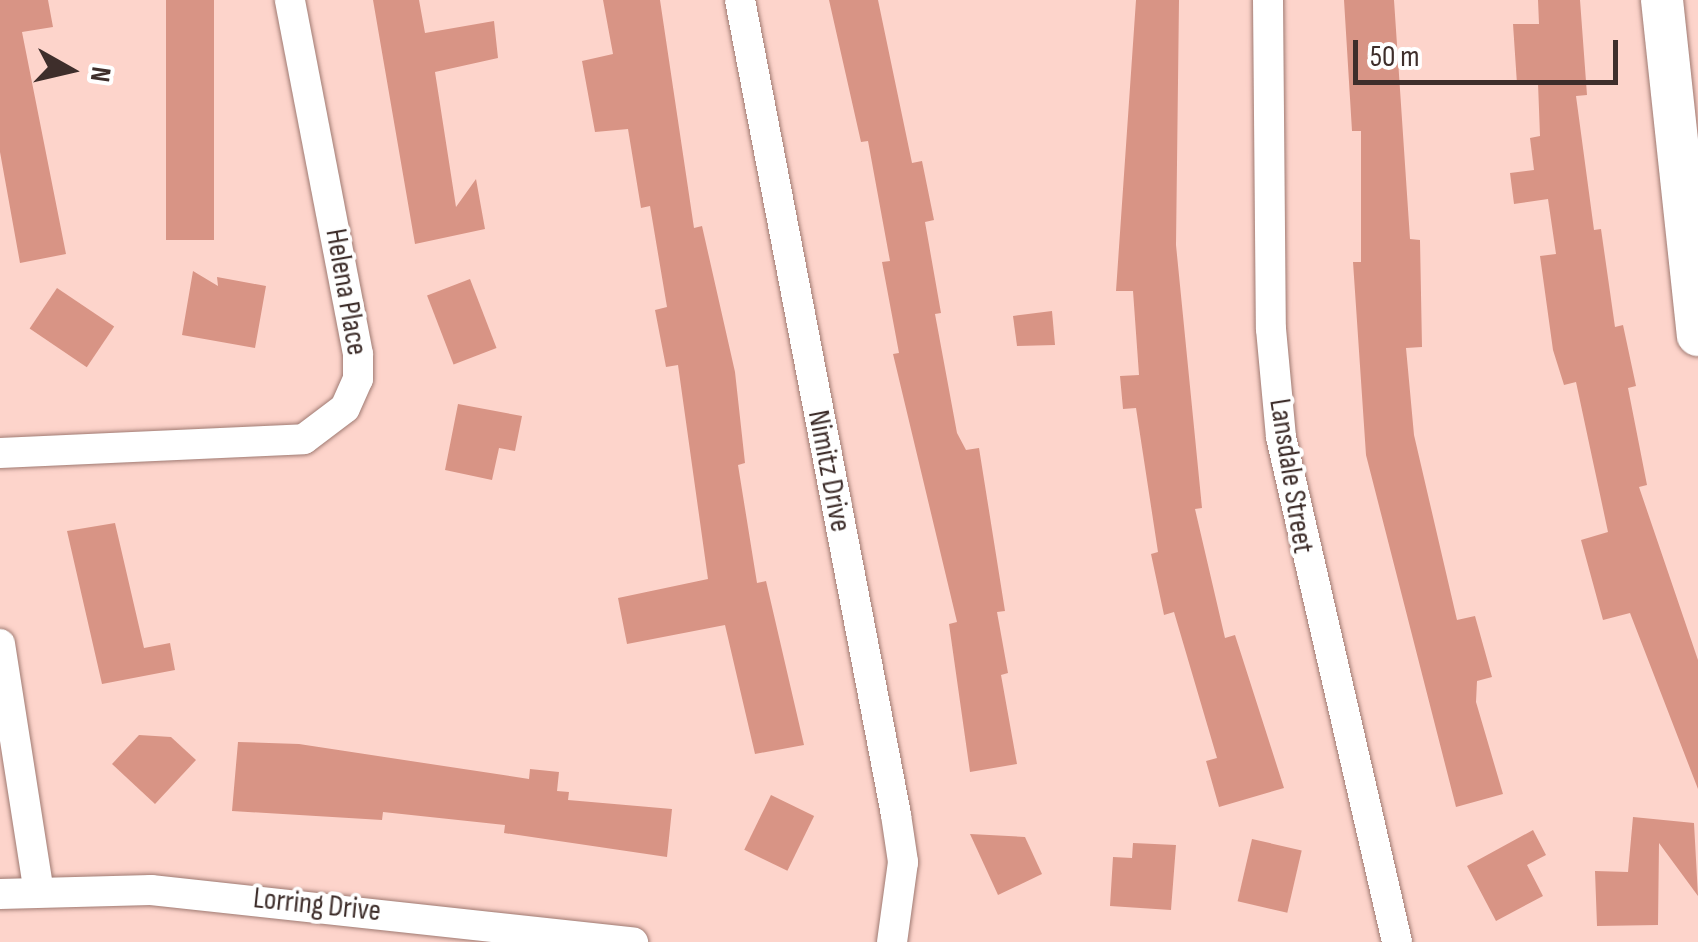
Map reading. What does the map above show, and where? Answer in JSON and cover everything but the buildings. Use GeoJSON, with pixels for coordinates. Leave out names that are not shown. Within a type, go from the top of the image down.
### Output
{"type":"FeatureCollection","features":[{"type":"Feature","properties":{"kind":"street","name":"Helena Place"},"geometry":{"type":"LineString","coordinates":[[0,452],[304,439],[350,401],[358,354],[290,0]]}},
{"type":"Feature","properties":{"kind":"street","name":"Nimitz Drive"},"geometry":{"type":"LineString","coordinates":[[740,0],[896,815],[903,862],[892,942]]}},
{"type":"Feature","properties":{"kind":"street","name":"Lansdale Street"},"geometry":{"type":"LineString","coordinates":[[1268,0],[1270,330],[1281,437],[1397,942]]}},
{"type":"Feature","properties":{"kind":"street"},"geometry":{"type":"LineString","coordinates":[[1662,0],[1698,336]]}},
{"type":"Feature","properties":{"kind":"street"},"geometry":{"type":"LineString","coordinates":[[0,644],[38,888]]}},
{"type":"Feature","properties":{"kind":"street","name":"Lorring Drive"},"geometry":{"type":"LineString","coordinates":[[0,894],[38,888],[151,890],[633,942]]}}]}
